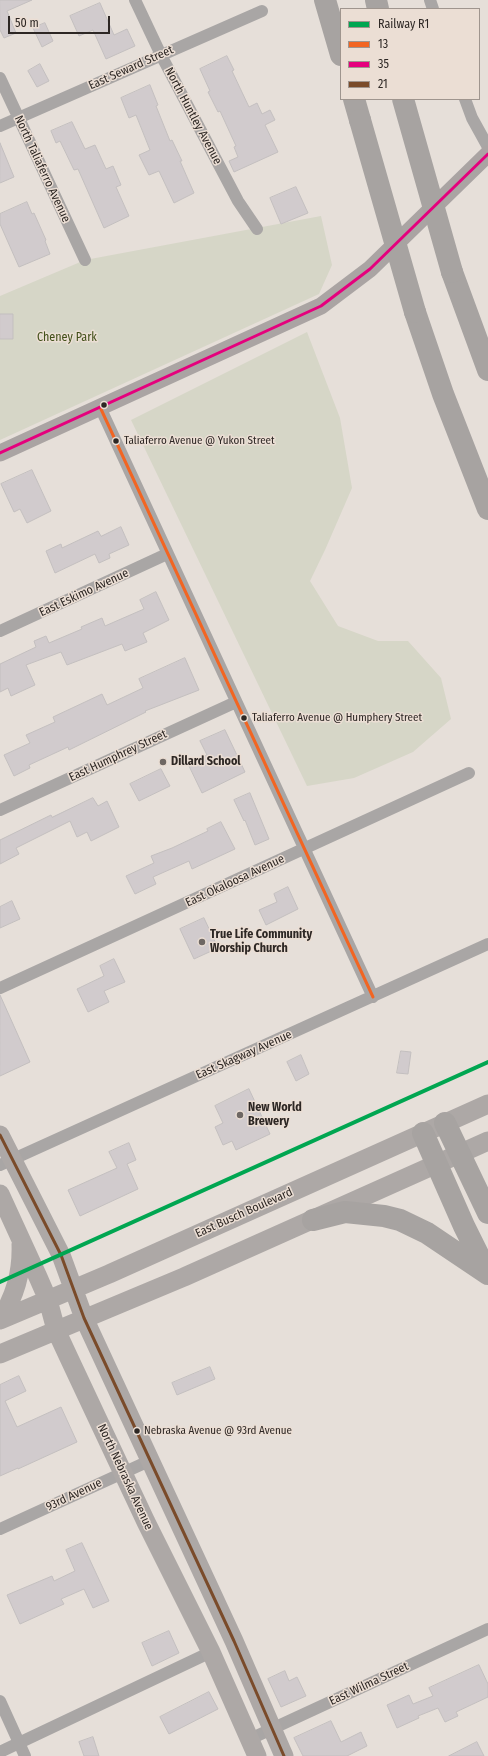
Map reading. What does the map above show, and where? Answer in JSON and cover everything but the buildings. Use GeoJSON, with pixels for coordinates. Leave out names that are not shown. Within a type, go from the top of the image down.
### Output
{"type":"FeatureCollection","features":[{"type":"Feature","properties":{"kind":"highway"},"geometry":{"type":"LineString","coordinates":[[325,0],[340,52]]}},
{"type":"Feature","properties":{"kind":"highway"},"geometry":{"type":"LineString","coordinates":[[354,100],[415,312],[443,394],[488,509]]}},
{"type":"Feature","properties":{"kind":"highway"},"geometry":{"type":"LineString","coordinates":[[403,100],[452,272],[488,370]]}},
{"type":"Feature","properties":{"kind":"highway"},"geometry":{"type":"LineString","coordinates":[[445,1123],[488,1213]]}},
{"type":"Feature","properties":{"kind":"highway"},"geometry":{"type":"LineString","coordinates":[[423,1133],[464,1226],[488,1274]]}},
{"type":"Feature","properties":{"kind":"highway"},"geometry":{"type":"LineString","coordinates":[[313,1220],[345,1212],[376,1215],[400,1220],[427,1232],[488,1274]]}},
{"type":"Feature","properties":{"kind":"main road","name":"East Busch Boulevard"},"geometry":{"type":"LineString","coordinates":[[0,1320],[74,1289],[488,1104]]}},
{"type":"Feature","properties":{"kind":"main road"},"geometry":{"type":"LineString","coordinates":[[0,1135],[6,1162],[61,1255],[84,1318],[149,1461],[221,1613],[284,1756]]}},
{"type":"Feature","properties":{"kind":"main road"},"geometry":{"type":"LineString","coordinates":[[0,1354],[184,1277],[488,1141]]}},
{"type":"Feature","properties":{"kind":"main road","name":"North Nebraska Avenue"},"geometry":{"type":"LineString","coordinates":[[0,1194],[48,1300],[56,1330],[122,1473],[211,1652],[253,1747]]}},
{"type":"Feature","properties":{"kind":"main road"},"geometry":{"type":"LineString","coordinates":[[0,1320],[14,1296],[18,1283],[21,1260],[21,1239]]}},
{"type":"Feature","properties":{"kind":"main road"},"geometry":{"type":"LineString","coordinates":[[164,1556],[177,1562],[206,1609],[212,1613],[221,1613]]}},
{"type":"Feature","properties":{"kind":"street","name":"North Huntley Avenue"},"geometry":{"type":"LineString","coordinates":[[135,0],[161,55],[238,201],[257,229]]}},
{"type":"Feature","properties":{"kind":"street","name":"East Seward Street"},"geometry":{"type":"LineString","coordinates":[[0,126],[262,10]]}},
{"type":"Feature","properties":{"kind":"street","name":"North Taliaferro Avenue"},"geometry":{"type":"LineString","coordinates":[[0,78],[85,260]]}},
{"type":"Feature","properties":{"kind":"street"},"geometry":{"type":"LineString","coordinates":[[465,100],[472,118],[488,147]]}},
{"type":"Feature","properties":{"kind":"street"},"geometry":{"type":"LineString","coordinates":[[0,453],[321,306],[370,269],[488,154]]}},
{"type":"Feature","properties":{"kind":"street"},"geometry":{"type":"LineString","coordinates":[[100,407],[373,997]]}},
{"type":"Feature","properties":{"kind":"street","name":"East Eskimo Avenue"},"geometry":{"type":"LineString","coordinates":[[0,631],[167,554]]}},
{"type":"Feature","properties":{"kind":"street","name":"East Humphrey Street"},"geometry":{"type":"LineString","coordinates":[[0,810],[236,702]]}},
{"type":"Feature","properties":{"kind":"street","name":"East Okaloosa Avenue"},"geometry":{"type":"LineString","coordinates":[[0,988],[469,773]]}},
{"type":"Feature","properties":{"kind":"street","name":"East Skagway Avenue"},"geometry":{"type":"LineString","coordinates":[[6,1162],[488,944]]}},
{"type":"Feature","properties":{"kind":"street","name":"93rd Avenue"},"geometry":{"type":"LineString","coordinates":[[0,1529],[149,1461]]}},
{"type":"Feature","properties":{"kind":"street","name":"East Wilma Street"},"geometry":{"type":"LineString","coordinates":[[253,1747],[272,1729],[488,1629]]}},
{"type":"Feature","properties":{"kind":"street"},"geometry":{"type":"LineString","coordinates":[[0,1752],[20,1744],[211,1652]]}},
{"type":"Feature","properties":{"kind":"street"},"geometry":{"type":"LineString","coordinates":[[0,1701],[25,1756]]}},
{"type":"Feature","properties":{"kind":"green space","name":"Cheney Park"},"geometry":{"type":"Polygon","coordinates":[[[321,216],[332,265],[319,294],[0,440],[0,296],[85,260],[321,216]]]}},
{"type":"Feature","properties":{"kind":"green space"},"geometry":{"type":"Polygon","coordinates":[[[307,332],[340,418],[352,488],[310,581],[338,626],[378,641],[408,641],[441,678],[451,719],[413,752],[354,778],[307,786],[131,420],[307,332]]]}},
{"type":"Feature","properties":{"kind":"rail line","name":"R1"},"geometry":{"type":"LineString","coordinates":[[0,1282],[488,1062]]}},
{"type":"Feature","properties":{"kind":"transit line","name":"35"},"geometry":{"type":"LineString","coordinates":[[0,453],[321,306],[370,269],[488,154]]}},
{"type":"Feature","properties":{"kind":"transit line","name":"13"},"geometry":{"type":"LineString","coordinates":[[100,407],[373,997]]}},
{"type":"Feature","properties":{"kind":"transit line","name":"21"},"geometry":{"type":"LineString","coordinates":[[0,1135],[61,1255],[84,1318],[234,1641],[284,1756]]}},
{"type":"Feature","properties":{"kind":"place","name":"Taliaferro Avenue @ Yukon Street"},"geometry":{"type":"Point","coordinates":[116,441]}},
{"type":"Feature","properties":{"kind":"place","name":"Taliaferro Avenue @ Humphery Street"},"geometry":{"type":"Point","coordinates":[244,718]}},
{"type":"Feature","properties":{"kind":"place","name":"Dillard School"},"geometry":{"type":"Point","coordinates":[163,762]}},
{"type":"Feature","properties":{"kind":"place","name":"True Life Community Worship Church"},"geometry":{"type":"Point","coordinates":[202,942]}},
{"type":"Feature","properties":{"kind":"place","name":"New World Brewery"},"geometry":{"type":"Point","coordinates":[240,1115]}},
{"type":"Feature","properties":{"kind":"place","name":"Nebraska Avenue @ 93rd Avenue"},"geometry":{"type":"Point","coordinates":[137,1431]}}]}
